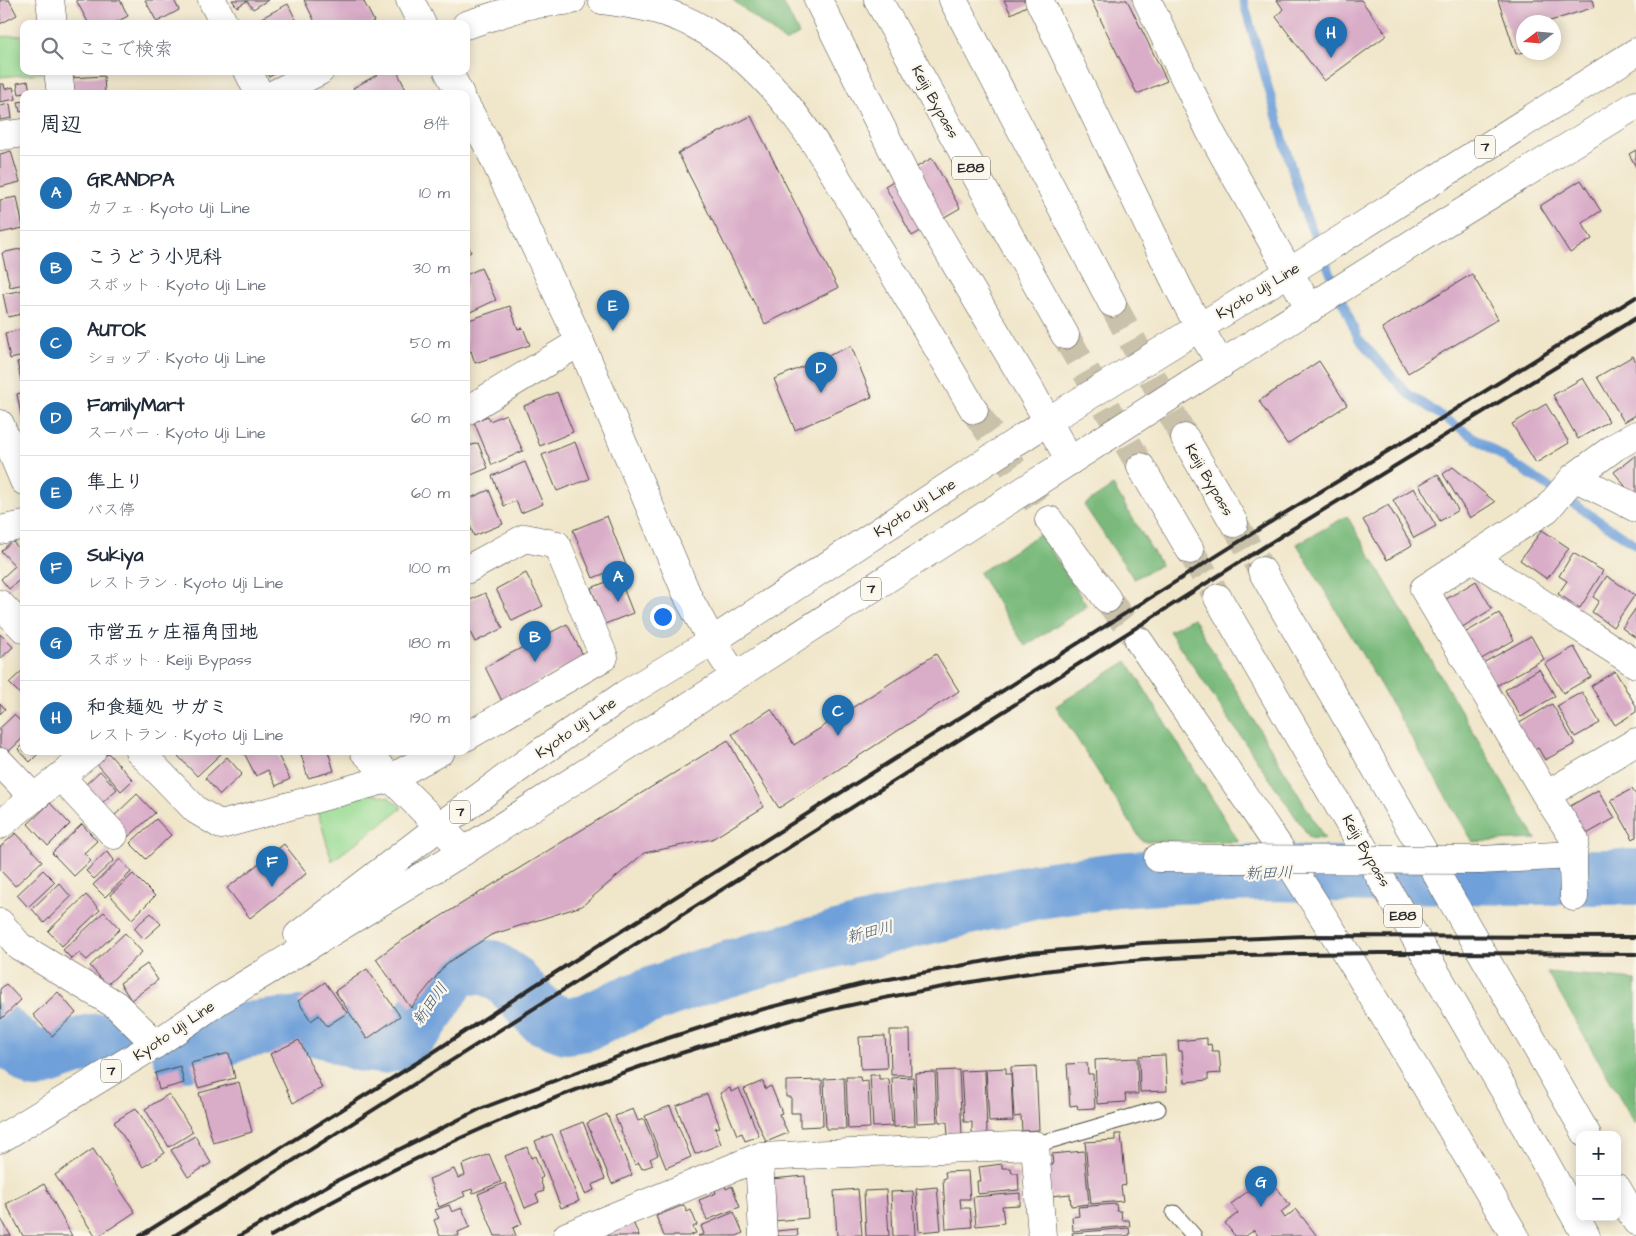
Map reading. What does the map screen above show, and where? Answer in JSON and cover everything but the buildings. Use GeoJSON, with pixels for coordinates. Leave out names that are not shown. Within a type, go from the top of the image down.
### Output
{"type":"FeatureCollection","features":[{"type":"Feature","properties":{"kind":"main road"},"geometry":{"type":"LineString","coordinates":[[50,0],[52,20]]}},
{"type":"Feature","properties":{"kind":"main road"},"geometry":{"type":"LineString","coordinates":[[212,0],[222,20]]}},
{"type":"Feature","properties":{"kind":"main road"},"geometry":{"type":"LineString","coordinates":[[470,24],[528,5],[572,0]]}},
{"type":"Feature","properties":{"kind":"main road"},"geometry":{"type":"LineString","coordinates":[[602,0],[651,8],[673,14],[706,31],[740,56],[780,95],[829,165],[974,410]]}},
{"type":"Feature","properties":{"kind":"main road"},"geometry":{"type":"LineString","coordinates":[[818,0],[916,197],[1070,461]]}},
{"type":"Feature","properties":{"kind":"main road","name":"Keiji Bypass"},"geometry":{"type":"LineString","coordinates":[[878,0],[1065,335]]}},
{"type":"Feature","properties":{"kind":"main road"},"geometry":{"type":"LineString","coordinates":[[953,0],[1112,303]]}},
{"type":"Feature","properties":{"kind":"main road"},"geometry":{"type":"LineString","coordinates":[[1039,0],[1199,327],[1221,365]]}},
{"type":"Feature","properties":{"kind":"main road"},"geometry":{"type":"LineString","coordinates":[[1147,0],[1210,131],[1299,266],[1317,303]]}},
{"type":"Feature","properties":{"kind":"main road","name":"Kyoto Uji Line"},"geometry":{"type":"LineString","coordinates":[[220,1000],[311,924],[440,826],[534,757],[624,695],[712,641],[1048,422],[1334,244],[1636,52]]}},
{"type":"Feature","properties":{"kind":"main road"},"geometry":{"type":"LineString","coordinates":[[59,75],[60,90]]}},
{"type":"Feature","properties":{"kind":"main road"},"geometry":{"type":"LineString","coordinates":[[250,75],[257,90]]}},
{"type":"Feature","properties":{"kind":"main road"},"geometry":{"type":"LineString","coordinates":[[282,90],[312,75]]}},
{"type":"Feature","properties":{"kind":"main road"},"geometry":{"type":"LineString","coordinates":[[450,75],[458,90]]}},
{"type":"Feature","properties":{"kind":"main road","name":"Kyoto Uji Line"},"geometry":{"type":"LineString","coordinates":[[0,1139],[156,1044],[220,1000],[464,851],[1317,303],[1636,105]]}},
{"type":"Feature","properties":{"kind":"main road"},"geometry":{"type":"LineString","coordinates":[[470,114],[580,342],[689,599],[712,641],[735,676]]}},
{"type":"Feature","properties":{"kind":"main road"},"geometry":{"type":"LineString","coordinates":[[0,136],[20,134]]}},
{"type":"Feature","properties":{"kind":"main road"},"geometry":{"type":"LineString","coordinates":[[470,409],[580,342]]}},
{"type":"Feature","properties":{"kind":"main road"},"geometry":{"type":"LineString","coordinates":[[0,424],[20,472]]}},
{"type":"Feature","properties":{"kind":"main road"},"geometry":{"type":"LineString","coordinates":[[1574,897],[1572,858],[1575,840],[1546,795],[1424,589],[1547,509],[1570,482],[1615,447],[1636,436]]}},
{"type":"Feature","properties":{"kind":"main road","name":"Keiji Bypass"},"geometry":{"type":"LineString","coordinates":[[1185,438],[1234,523]]}},
{"type":"Feature","properties":{"kind":"main road"},"geometry":{"type":"LineString","coordinates":[[1141,467],[1190,550]]}},
{"type":"Feature","properties":{"kind":"main road"},"geometry":{"type":"LineString","coordinates":[[1570,482],[1636,508]]}},
{"type":"Feature","properties":{"kind":"main road"},"geometry":{"type":"LineString","coordinates":[[1049,520],[1107,599]]}},
{"type":"Feature","properties":{"kind":"main road"},"geometry":{"type":"LineString","coordinates":[[0,530],[20,526]]}},
{"type":"Feature","properties":{"kind":"main road"},"geometry":{"type":"LineString","coordinates":[[470,568],[525,538],[557,545],[604,657],[470,735]]}},
{"type":"Feature","properties":{"kind":"main road"},"geometry":{"type":"LineString","coordinates":[[1472,558],[1636,664]]}},
{"type":"Feature","properties":{"kind":"main road"},"geometry":{"type":"LineString","coordinates":[[1262,571],[1586,1131]]}},
{"type":"Feature","properties":{"kind":"main road","name":"Keiji Bypass"},"geometry":{"type":"LineString","coordinates":[[1218,598],[1520,1117],[1586,1236]]}},
{"type":"Feature","properties":{"kind":"main road"},"geometry":{"type":"LineString","coordinates":[[0,604],[20,626]]}},
{"type":"Feature","properties":{"kind":"main road"},"geometry":{"type":"LineString","coordinates":[[1139,641],[1279,847],[1355,968],[1515,1236]]}},
{"type":"Feature","properties":{"kind":"main road"},"geometry":{"type":"LineString","coordinates":[[1546,795],[1636,742]]}},
{"type":"Feature","properties":{"kind":"main road"},"geometry":{"type":"LineString","coordinates":[[0,826],[87,755]]}},
{"type":"Feature","properties":{"kind":"main road"},"geometry":{"type":"LineString","coordinates":[[142,755],[196,810],[221,825],[391,778],[434,755]]}},
{"type":"Feature","properties":{"kind":"main road"},"geometry":{"type":"LineString","coordinates":[[368,755],[464,851]]}},
{"type":"Feature","properties":{"kind":"main road"},"geometry":{"type":"LineString","coordinates":[[0,762],[34,798]]}},
{"type":"Feature","properties":{"kind":"main road"},"geometry":{"type":"LineString","coordinates":[[60,777],[114,835]]}},
{"type":"Feature","properties":{"kind":"main road"},"geometry":{"type":"LineString","coordinates":[[1158,858],[1480,860],[1572,858]]}},
{"type":"Feature","properties":{"kind":"main road"},"geometry":{"type":"LineString","coordinates":[[0,923],[19,946],[116,1005],[156,1044]]}},
{"type":"Feature","properties":{"kind":"main road"},"geometry":{"type":"LineString","coordinates":[[567,1236],[759,1157],[1035,1145],[1042,1236]]}},
{"type":"Feature","properties":{"kind":"main road"},"geometry":{"type":"LineString","coordinates":[[759,1157],[763,1236]]}},
{"type":"Feature","properties":{"kind":"main road"},"geometry":{"type":"LineString","coordinates":[[1621,1195],[1636,1221]]}},
{"type":"Feature","properties":{"kind":"lane"},"geometry":{"type":"LineString","coordinates":[[1035,1145],[1158,1109]]}},
{"type":"Feature","properties":{"kind":"lane"},"geometry":{"type":"LineString","coordinates":[[1174,1213],[1194,1236]]}},
{"type":"Feature","properties":{"kind":"green space"},"geometry":{"type":"Polygon","coordinates":[[[733,0],[782,0],[799,34],[785,42],[733,0]]]}},
{"type":"Feature","properties":{"kind":"green space"},"geometry":{"type":"Polygon","coordinates":[[[20,35],[22,75],[0,77],[0,37],[20,35]]]}},
{"type":"Feature","properties":{"kind":"green space"},"geometry":{"type":"Polygon","coordinates":[[[1113,486],[1161,565],[1134,579],[1084,505],[1113,486]]]}},
{"type":"Feature","properties":{"kind":"green space"},"geometry":{"type":"Polygon","coordinates":[[[1347,516],[1536,839],[1473,842],[1297,544],[1347,516]]]}},
{"type":"Feature","properties":{"kind":"green space"},"geometry":{"type":"Polygon","coordinates":[[[1040,534],[1087,606],[1025,646],[979,573],[1040,534]]]}},
{"type":"Feature","properties":{"kind":"green space"},"geometry":{"type":"Polygon","coordinates":[[[1193,618],[1325,839],[1310,838],[1169,631],[1193,618]]]}},
{"type":"Feature","properties":{"kind":"green space"},"geometry":{"type":"Polygon","coordinates":[[[1127,661],[1239,842],[1142,841],[1056,706],[1127,661]]]}},
{"type":"Feature","properties":{"kind":"green space"},"geometry":{"type":"Polygon","coordinates":[[[368,793],[388,797],[402,808],[332,861],[316,806],[368,793]]]}},
{"type":"Feature","properties":{"kind":"green space"},"geometry":{"type":"Polygon","coordinates":[[[1547,972],[1636,980],[1636,1125],[1547,972]]]}},
{"type":"Feature","properties":{"kind":"waterway"},"geometry":{"type":"LineString","coordinates":[[1243,0],[1304,211],[1358,338],[1407,393],[1636,545]]}},
{"type":"Feature","properties":{"kind":"waterway","name":"新田川"},"geometry":{"type":"LineString","coordinates":[[180,1053],[186,1053],[245,1030],[299,1024],[330,1032],[362,1044],[382,1046],[394,1044],[403,1039],[419,1023],[453,971],[468,966],[491,968],[509,980],[543,1017],[566,1026],[586,1023],[622,1006],[698,978],[767,957],[895,924],[1037,891],[1116,880],[1260,873],[1636,877]]}},
{"type":"Feature","properties":{"kind":"waterway","name":"新田川"},"geometry":{"type":"LineString","coordinates":[[0,1031],[36,1061],[91,1042],[117,1040]]}},
{"type":"Feature","properties":{"kind":"tunnel"},"geometry":{"type":"LineString","coordinates":[[1112,303],[1185,438]]}},
{"type":"Feature","properties":{"kind":"tunnel"},"geometry":{"type":"LineString","coordinates":[[1065,335],[1141,467]]}},
{"type":"Feature","properties":{"kind":"tunnel"},"geometry":{"type":"LineString","coordinates":[[974,410],[1049,520]]}},
{"type":"Feature","properties":{"kind":"tunnel"},"geometry":{"type":"LineString","coordinates":[[1234,523],[1262,571]]}},
{"type":"Feature","properties":{"kind":"tunnel"},"geometry":{"type":"LineString","coordinates":[[1190,550],[1218,598]]}},
{"type":"Feature","properties":{"kind":"tunnel"},"geometry":{"type":"LineString","coordinates":[[1107,599],[1139,641]]}},
{"type":"Feature","properties":{"kind":"railway"},"geometry":{"type":"LineString","coordinates":[[140,1236],[1280,516],[1636,297]]}},
{"type":"Feature","properties":{"kind":"railway"},"geometry":{"type":"LineString","coordinates":[[174,1236],[1289,531],[1636,318]]}},
{"type":"Feature","properties":{"kind":"railway"},"geometry":{"type":"LineString","coordinates":[[239,1236],[332,1183],[480,1109],[659,1041],[740,1015],[862,984],[1029,953],[1143,943],[1306,936],[1636,937]]}},
{"type":"Feature","properties":{"kind":"railway"},"geometry":{"type":"LineString","coordinates":[[271,1236],[384,1175],[441,1147],[559,1097],[619,1074],[680,1054],[800,1017],[865,1002],[1010,976],[1107,963],[1185,957],[1380,953],[1636,954]]}},
{"type":"Feature","properties":{"kind":"place","name":"和食麺処 サガミ"},"geometry":{"type":"Point","coordinates":[1331,58]}},
{"type":"Feature","properties":{"kind":"place","name":"隼上り"},"geometry":{"type":"Point","coordinates":[613,331]}},
{"type":"Feature","properties":{"kind":"place","name":"FamilyMart"},"geometry":{"type":"Point","coordinates":[821,393]}},
{"type":"Feature","properties":{"kind":"place","name":"GRANDPA"},"geometry":{"type":"Point","coordinates":[618,602]}},
{"type":"Feature","properties":{"kind":"place","name":"こうどう小児科"},"geometry":{"type":"Point","coordinates":[535,662]}},
{"type":"Feature","properties":{"kind":"place","name":"AUTOK"},"geometry":{"type":"Point","coordinates":[838,736]}},
{"type":"Feature","properties":{"kind":"place","name":"Sukiya"},"geometry":{"type":"Point","coordinates":[272,887]}},
{"type":"Feature","properties":{"kind":"place","name":"市営五ヶ庄福角団地"},"geometry":{"type":"Point","coordinates":[1261,1207]}}]}
